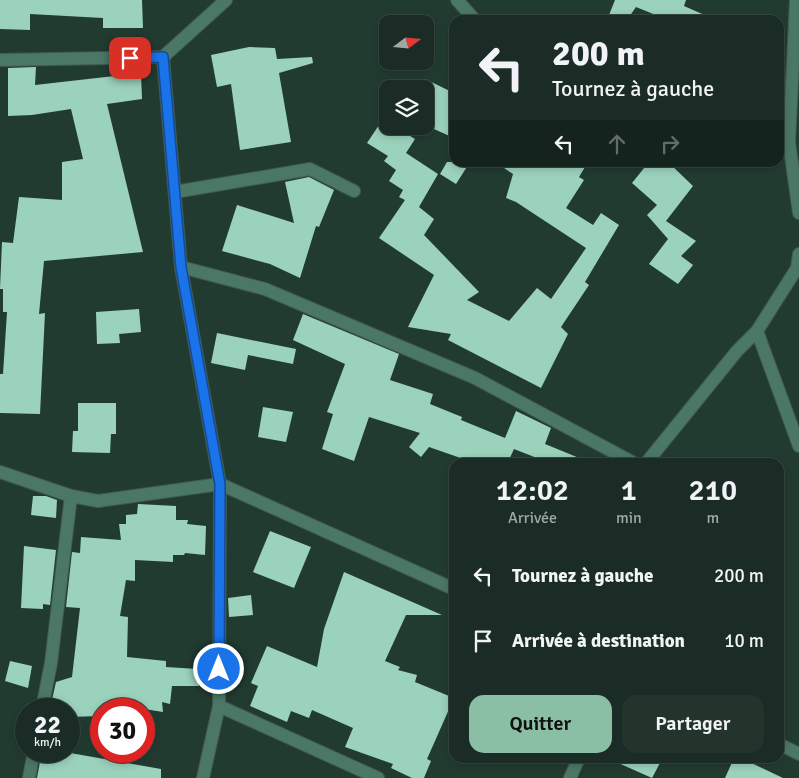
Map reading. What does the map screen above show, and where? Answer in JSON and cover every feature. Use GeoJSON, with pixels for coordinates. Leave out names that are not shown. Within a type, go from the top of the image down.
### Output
{"type":"FeatureCollection","features":[{"type":"Feature","properties":{"kind":"street"},"geometry":{"type":"LineString","coordinates":[[0,60],[163,57],[226,0]]}},
{"type":"Feature","properties":{"kind":"street"},"geometry":{"type":"LineString","coordinates":[[457,0],[470,15]]}},
{"type":"Feature","properties":{"kind":"street"},"geometry":{"type":"LineString","coordinates":[[796,0],[784,140],[799,214]]}},
{"type":"Feature","properties":{"kind":"street"},"geometry":{"type":"LineString","coordinates":[[163,57],[181,267],[220,484],[219,706],[204,778]]}},
{"type":"Feature","properties":{"kind":"street"},"geometry":{"type":"LineString","coordinates":[[175,192],[310,169],[354,191]]}},
{"type":"Feature","properties":{"kind":"street"},"geometry":{"type":"LineString","coordinates":[[650,458],[737,350],[757,331],[797,268],[799,254]]}},
{"type":"Feature","properties":{"kind":"street"},"geometry":{"type":"LineString","coordinates":[[181,267],[265,290],[475,378],[625,458]]}},
{"type":"Feature","properties":{"kind":"street"},"geometry":{"type":"LineString","coordinates":[[757,331],[799,446]]}},
{"type":"Feature","properties":{"kind":"street"},"geometry":{"type":"LineString","coordinates":[[0,472],[71,496],[98,501],[220,484],[449,587]]}},
{"type":"Feature","properties":{"kind":"street"},"geometry":{"type":"LineString","coordinates":[[44,698],[51,663],[71,496]]}},
{"type":"Feature","properties":{"kind":"street"},"geometry":{"type":"LineString","coordinates":[[219,706],[378,778]]}},
{"type":"Feature","properties":{"kind":"street"},"geometry":{"type":"LineString","coordinates":[[784,745],[798,749]]}},
{"type":"Feature","properties":{"kind":"street"},"geometry":{"type":"LineString","coordinates":[[29,778],[32,763]]}},
{"type":"Feature","properties":{"kind":"street"},"geometry":{"type":"LineString","coordinates":[[570,778],[577,763]]}},
{"type":"Feature","properties":{"kind":"building"},"geometry":{"type":"Polygon","coordinates":[[[0,0],[142,0],[143,28],[103,28],[103,18],[30,14],[30,30],[0,29],[0,0]]]}},
{"type":"Feature","properties":{"kind":"building"},"geometry":{"type":"Polygon","coordinates":[[[615,0],[686,0],[684,6],[705,15],[656,15],[636,7],[630,15],[609,15],[615,0]]]}},
{"type":"Feature","properties":{"kind":"building"},"geometry":{"type":"Polygon","coordinates":[[[249,47],[275,48],[277,59],[312,57],[313,63],[279,73],[291,142],[240,150],[231,84],[217,87],[211,55],[249,47]]]}},
{"type":"Feature","properties":{"kind":"building"},"geometry":{"type":"Polygon","coordinates":[[[36,67],[35,85],[141,73],[142,99],[107,104],[143,252],[44,261],[39,314],[45,313],[40,414],[0,413],[0,374],[3,374],[7,312],[3,312],[3,289],[0,289],[2,242],[13,243],[19,197],[62,200],[62,162],[83,159],[71,109],[32,115],[8,116],[8,68],[36,67]]]}},
{"type":"Feature","properties":{"kind":"building"},"geometry":{"type":"Polygon","coordinates":[[[434,83],[449,91],[449,136],[434,129],[434,83]]]}},
{"type":"Feature","properties":{"kind":"building"},"geometry":{"type":"Polygon","coordinates":[[[379,125],[379,135],[409,135],[415,139],[406,153],[438,174],[419,207],[434,219],[424,235],[479,292],[467,300],[509,321],[537,288],[551,299],[586,248],[516,202],[506,198],[513,174],[502,167],[585,167],[579,177],[584,180],[566,208],[593,225],[601,213],[619,225],[585,282],[589,285],[561,327],[568,334],[541,388],[448,340],[451,334],[408,327],[434,275],[379,238],[405,200],[399,197],[403,190],[389,181],[396,170],[384,161],[388,156],[367,143],[379,125]]]}},
{"type":"Feature","properties":{"kind":"building"},"geometry":{"type":"Polygon","coordinates":[[[447,162],[449,162],[449,167],[467,167],[456,184],[440,174],[447,162]]]}},
{"type":"Feature","properties":{"kind":"building"},"geometry":{"type":"Polygon","coordinates":[[[645,167],[673,167],[693,186],[666,221],[696,241],[681,256],[693,265],[678,284],[649,264],[668,239],[647,215],[657,205],[632,183],[645,167]]]}},
{"type":"Feature","properties":{"kind":"building"},"geometry":{"type":"Polygon","coordinates":[[[309,177],[334,190],[319,227],[316,226],[300,278],[270,264],[222,251],[237,205],[294,223],[285,182],[309,177]]]}},
{"type":"Feature","properties":{"kind":"building"},"geometry":{"type":"Polygon","coordinates":[[[139,309],[141,332],[119,334],[120,343],[97,344],[96,312],[139,309]]]}},
{"type":"Feature","properties":{"kind":"building"},"geometry":{"type":"Polygon","coordinates":[[[303,314],[399,354],[390,380],[433,394],[430,404],[462,417],[461,420],[505,438],[516,411],[551,428],[545,444],[579,458],[537,458],[514,449],[510,458],[461,458],[429,447],[421,457],[409,447],[420,433],[369,417],[354,461],[322,449],[333,414],[327,412],[345,364],[293,340],[303,314]]]}},
{"type":"Feature","properties":{"kind":"building"},"geometry":{"type":"Polygon","coordinates":[[[217,333],[296,349],[293,364],[248,355],[245,370],[211,363],[217,333]]]}},
{"type":"Feature","properties":{"kind":"building"},"geometry":{"type":"Polygon","coordinates":[[[78,403],[116,403],[116,434],[111,434],[110,453],[72,452],[73,431],[78,431],[78,403]]]}},
{"type":"Feature","properties":{"kind":"building"},"geometry":{"type":"Polygon","coordinates":[[[263,407],[293,412],[286,442],[258,437],[263,407]]]}},
{"type":"Feature","properties":{"kind":"building"},"geometry":{"type":"Polygon","coordinates":[[[33,496],[46,496],[57,500],[56,518],[31,515],[33,496]]]}},
{"type":"Feature","properties":{"kind":"building"},"geometry":{"type":"Polygon","coordinates":[[[138,504],[176,506],[176,520],[188,520],[187,524],[206,526],[205,555],[185,553],[184,555],[173,555],[173,562],[135,560],[135,581],[126,580],[120,616],[128,617],[127,657],[166,661],[166,667],[198,669],[199,686],[172,686],[170,704],[162,702],[163,712],[155,711],[155,698],[90,698],[90,716],[80,717],[80,698],[52,698],[56,682],[72,677],[80,608],[66,607],[72,552],[80,553],[81,537],[121,540],[119,524],[126,524],[126,515],[137,514],[138,504]]]}},
{"type":"Feature","properties":{"kind":"building"},"geometry":{"type":"Polygon","coordinates":[[[270,531],[311,547],[294,588],[253,572],[270,531]]]}},
{"type":"Feature","properties":{"kind":"building"},"geometry":{"type":"Polygon","coordinates":[[[24,546],[56,550],[50,605],[43,604],[43,609],[21,608],[24,546]]]}},
{"type":"Feature","properties":{"kind":"building"},"geometry":{"type":"Polygon","coordinates":[[[344,572],[442,615],[406,615],[385,661],[400,667],[398,670],[417,675],[415,682],[449,696],[449,709],[427,759],[431,761],[424,778],[412,778],[391,768],[393,764],[345,747],[353,728],[312,710],[309,718],[291,711],[287,722],[250,706],[258,686],[251,683],[267,646],[317,667],[324,629],[344,572]]]}},
{"type":"Feature","properties":{"kind":"building"},"geometry":{"type":"Polygon","coordinates":[[[251,595],[253,615],[229,617],[228,598],[251,595]]]}},
{"type":"Feature","properties":{"kind":"building"},"geometry":{"type":"Polygon","coordinates":[[[10,661],[32,666],[28,688],[5,681],[10,661]]]}},
{"type":"Feature","properties":{"kind":"building"},"geometry":{"type":"Polygon","coordinates":[[[80,755],[90,756],[90,763],[127,763],[161,769],[161,778],[37,778],[40,763],[80,763],[80,755]]]}},
{"type":"Feature","properties":{"kind":"building"},"geometry":{"type":"Polygon","coordinates":[[[618,763],[660,763],[652,778],[618,763]]]}},
{"type":"Feature","properties":{"kind":"building"},"geometry":{"type":"Polygon","coordinates":[[[732,763],[752,763],[783,778],[725,778],[732,763]]]}},
{"type":"Feature","properties":{"kind":"route"},"geometry":{"type":"LineString","coordinates":[[130,58],[163,57],[181,267],[220,484],[219,669]]}}]}
